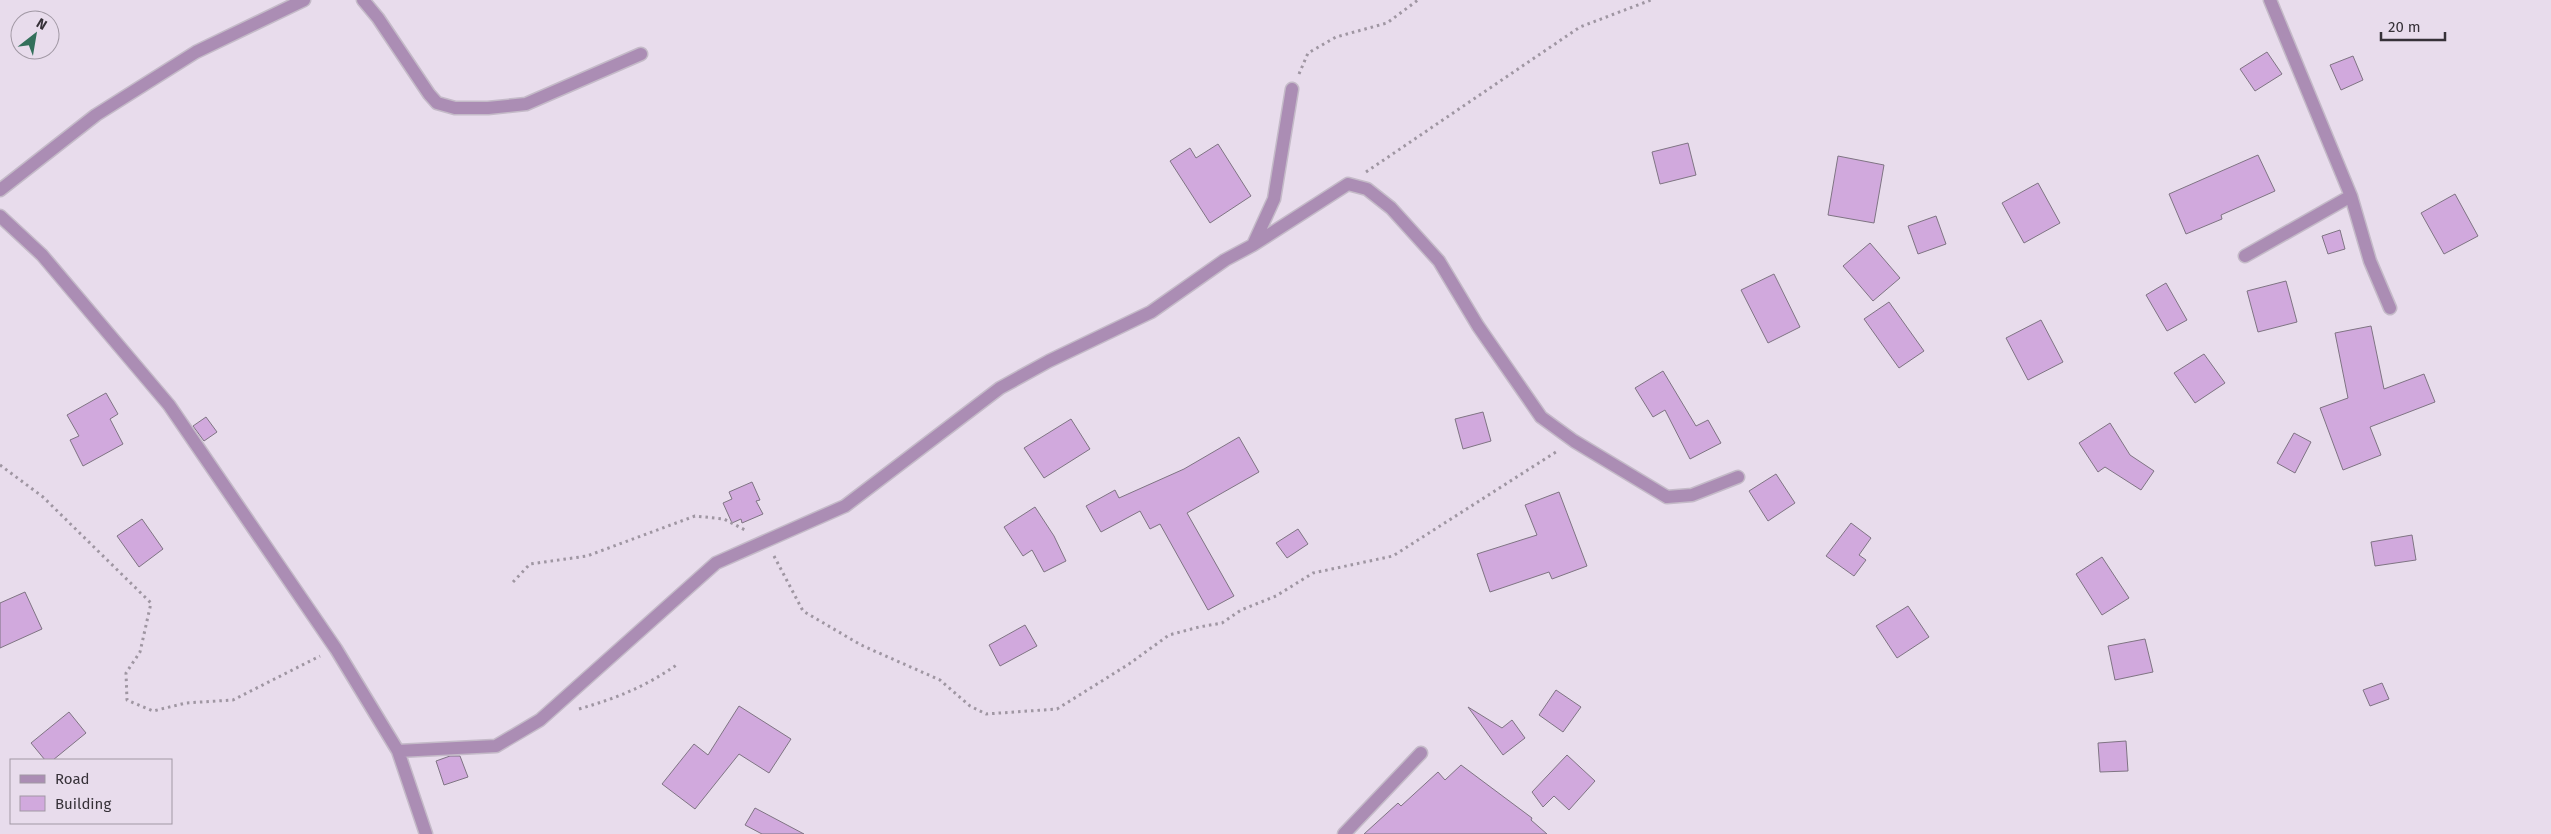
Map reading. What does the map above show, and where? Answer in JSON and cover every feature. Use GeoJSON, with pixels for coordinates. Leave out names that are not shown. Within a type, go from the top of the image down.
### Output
{"type":"FeatureCollection","features":[{"type":"Feature","properties":{"kind":"street"},"geometry":{"type":"LineString","coordinates":[[0,190],[96,115],[196,52],[304,0]]}},
{"type":"Feature","properties":{"kind":"street"},"geometry":{"type":"LineString","coordinates":[[363,0],[378,18],[429,94],[437,103],[455,108],[488,108],[526,104],[641,54]]}},
{"type":"Feature","properties":{"kind":"street"},"geometry":{"type":"LineString","coordinates":[[2270,0],[2351,196],[2370,261],[2390,308]]}},
{"type":"Feature","properties":{"kind":"street"},"geometry":{"type":"LineString","coordinates":[[1253,245],[1274,198],[1292,89]]}},
{"type":"Feature","properties":{"kind":"street"},"geometry":{"type":"LineString","coordinates":[[398,751],[496,746],[540,720],[716,563],[845,506],[1000,388],[1049,361],[1151,312],[1226,260],[1253,245],[1348,184],[1368,188],[1391,208],[1439,261],[1478,326],[1541,417],[1574,441],[1667,497],[1692,495],[1738,477]]}},
{"type":"Feature","properties":{"kind":"street"},"geometry":{"type":"LineString","coordinates":[[2245,256],[2351,196]]}},
{"type":"Feature","properties":{"kind":"street"},"geometry":{"type":"LineString","coordinates":[[0,216],[42,254],[169,405],[336,649],[398,751],[426,834]]}},
{"type":"Feature","properties":{"kind":"street"},"geometry":{"type":"LineString","coordinates":[[1344,834],[1421,753]]}},
{"type":"Feature","properties":{"kind":"path"},"geometry":{"type":"LineString","coordinates":[[1292,89],[1308,53],[1336,37],[1388,23],[1418,0]]}},
{"type":"Feature","properties":{"kind":"path"},"geometry":{"type":"LineString","coordinates":[[1348,184],[1580,27],[1651,0]]}},
{"type":"Feature","properties":{"kind":"path"},"geometry":{"type":"LineString","coordinates":[[513,582],[530,564],[586,556],[695,516],[724,519],[767,541],[804,611],[831,628],[940,680],[970,706],[986,714],[1057,709],[1129,664],[1169,635],[1199,626],[1222,623],[1241,610],[1276,596],[1313,574],[1393,556],[1484,496],[1574,441]]}},
{"type":"Feature","properties":{"kind":"path"},"geometry":{"type":"LineString","coordinates":[[0,465],[42,497],[151,603],[140,652],[126,673],[127,700],[153,711],[186,703],[233,700],[336,649]]}},
{"type":"Feature","properties":{"kind":"path"},"geometry":{"type":"LineString","coordinates":[[578,709],[616,699],[651,683],[678,664]]}},
{"type":"Feature","properties":{"kind":"building"},"geometry":{"type":"Polygon","coordinates":[[[2267,52],[2282,74],[2255,91],[2240,69],[2267,52]]]}},
{"type":"Feature","properties":{"kind":"building"},"geometry":{"type":"Polygon","coordinates":[[[2353,56],[2363,80],[2341,90],[2330,65],[2353,56]]]}},
{"type":"Feature","properties":{"kind":"building"},"geometry":{"type":"Polygon","coordinates":[[[1688,143],[1696,175],[1660,184],[1652,152],[1688,143]]]}},
{"type":"Feature","properties":{"kind":"building"},"geometry":{"type":"Polygon","coordinates":[[[1218,144],[1251,196],[1210,223],[1170,161],[1190,148],[1196,158],[1218,144]]]}},
{"type":"Feature","properties":{"kind":"building"},"geometry":{"type":"Polygon","coordinates":[[[2258,155],[2275,191],[2221,215],[2222,219],[2186,234],[2169,194],[2258,155]]]}},
{"type":"Feature","properties":{"kind":"building"},"geometry":{"type":"Polygon","coordinates":[[[1838,156],[1884,165],[1874,223],[1828,215],[1838,156]]]}},
{"type":"Feature","properties":{"kind":"building"},"geometry":{"type":"Polygon","coordinates":[[[2038,183],[2060,223],[2024,243],[2002,203],[2038,183]]]}},
{"type":"Feature","properties":{"kind":"building"},"geometry":{"type":"Polygon","coordinates":[[[2455,194],[2478,236],[2444,254],[2421,213],[2455,194]]]}},
{"type":"Feature","properties":{"kind":"building"},"geometry":{"type":"Polygon","coordinates":[[[1936,216],[1946,244],[1918,254],[1908,226],[1936,216]]]}},
{"type":"Feature","properties":{"kind":"building"},"geometry":{"type":"Polygon","coordinates":[[[2340,230],[2345,249],[2328,254],[2322,236],[2340,230]]]}},
{"type":"Feature","properties":{"kind":"building"},"geometry":{"type":"Polygon","coordinates":[[[1870,243],[1900,278],[1873,301],[1843,266],[1870,243]]]}},
{"type":"Feature","properties":{"kind":"building"},"geometry":{"type":"Polygon","coordinates":[[[1774,274],[1800,327],[1768,343],[1741,290],[1774,274]]]}},
{"type":"Feature","properties":{"kind":"building"},"geometry":{"type":"Polygon","coordinates":[[[2286,281],[2297,322],[2258,332],[2247,291],[2286,281]]]}},
{"type":"Feature","properties":{"kind":"building"},"geometry":{"type":"Polygon","coordinates":[[[2166,283],[2187,320],[2167,331],[2146,295],[2166,283]]]}},
{"type":"Feature","properties":{"kind":"building"},"geometry":{"type":"Polygon","coordinates":[[[1889,302],[1924,351],[1899,368],[1864,319],[1889,302]]]}},
{"type":"Feature","properties":{"kind":"building"},"geometry":{"type":"Polygon","coordinates":[[[2041,320],[2063,362],[2028,380],[2006,338],[2041,320]]]}},
{"type":"Feature","properties":{"kind":"building"},"geometry":{"type":"Polygon","coordinates":[[[2371,326],[2384,389],[2424,374],[2435,402],[2370,427],[2381,455],[2343,470],[2320,408],[2348,398],[2335,333],[2371,326]]]}},
{"type":"Feature","properties":{"kind":"building"},"geometry":{"type":"Polygon","coordinates":[[[2204,354],[2225,383],[2195,403],[2174,373],[2204,354]]]}},
{"type":"Feature","properties":{"kind":"building"},"geometry":{"type":"Polygon","coordinates":[[[1663,371],[1696,426],[1708,420],[1721,443],[1690,459],[1665,410],[1653,417],[1635,388],[1663,371]]]}},
{"type":"Feature","properties":{"kind":"building"},"geometry":{"type":"Polygon","coordinates":[[[106,393],[118,414],[110,419],[123,444],[83,466],[70,440],[79,436],[67,415],[106,393]]]}},
{"type":"Feature","properties":{"kind":"building"},"geometry":{"type":"Polygon","coordinates":[[[1483,412],[1491,441],[1463,449],[1455,419],[1483,412]]]}},
{"type":"Feature","properties":{"kind":"building"},"geometry":{"type":"Polygon","coordinates":[[[206,417],[217,432],[204,441],[193,426],[206,417]]]}},
{"type":"Feature","properties":{"kind":"building"},"geometry":{"type":"Polygon","coordinates":[[[1071,419],[1090,449],[1044,478],[1024,448],[1071,419]]]}},
{"type":"Feature","properties":{"kind":"building"},"geometry":{"type":"Polygon","coordinates":[[[2110,423],[2130,455],[2154,471],[2141,490],[2105,467],[2098,472],[2079,443],[2110,423]]]}},
{"type":"Feature","properties":{"kind":"building"},"geometry":{"type":"Polygon","coordinates":[[[2294,433],[2311,442],[2295,473],[2277,463],[2294,433]]]}},
{"type":"Feature","properties":{"kind":"building"},"geometry":{"type":"Polygon","coordinates":[[[1239,437],[1259,472],[1187,513],[1234,596],[1208,610],[1160,524],[1150,529],[1140,511],[1101,532],[1086,506],[1115,490],[1119,498],[1184,469],[1239,437]]]}},
{"type":"Feature","properties":{"kind":"building"},"geometry":{"type":"Polygon","coordinates":[[[1776,474],[1795,503],[1768,521],[1749,491],[1776,474]]]}},
{"type":"Feature","properties":{"kind":"building"},"geometry":{"type":"Polygon","coordinates":[[[752,482],[760,500],[756,501],[763,514],[742,523],[741,519],[732,523],[723,503],[732,499],[729,492],[752,482]]]}},
{"type":"Feature","properties":{"kind":"building"},"geometry":{"type":"Polygon","coordinates":[[[1559,492],[1587,566],[1552,579],[1549,572],[1490,592],[1477,554],[1537,535],[1525,505],[1559,492]]]}},
{"type":"Feature","properties":{"kind":"building"},"geometry":{"type":"Polygon","coordinates":[[[1035,507],[1054,536],[1066,561],[1044,572],[1032,550],[1023,556],[1004,527],[1035,507]]]}},
{"type":"Feature","properties":{"kind":"building"},"geometry":{"type":"Polygon","coordinates":[[[142,519],[163,549],[139,567],[117,536],[142,519]]]}},
{"type":"Feature","properties":{"kind":"building"},"geometry":{"type":"Polygon","coordinates":[[[1851,523],[1871,538],[1859,555],[1866,560],[1854,576],[1826,556],[1851,523]]]}},
{"type":"Feature","properties":{"kind":"building"},"geometry":{"type":"Polygon","coordinates":[[[1298,529],[1308,544],[1287,558],[1276,543],[1298,529]]]}},
{"type":"Feature","properties":{"kind":"building"},"geometry":{"type":"Polygon","coordinates":[[[2412,535],[2416,560],[2375,566],[2371,542],[2412,535]]]}},
{"type":"Feature","properties":{"kind":"building"},"geometry":{"type":"Polygon","coordinates":[[[2102,557],[2129,598],[2102,615],[2076,574],[2102,557]]]}},
{"type":"Feature","properties":{"kind":"building"},"geometry":{"type":"Polygon","coordinates":[[[25,592],[42,629],[0,648],[0,603],[25,592]]]}},
{"type":"Feature","properties":{"kind":"building"},"geometry":{"type":"Polygon","coordinates":[[[1908,606],[1929,637],[1897,658],[1876,626],[1908,606]]]}},
{"type":"Feature","properties":{"kind":"building"},"geometry":{"type":"Polygon","coordinates":[[[1025,625],[1037,646],[1000,666],[989,645],[1025,625]]]}},
{"type":"Feature","properties":{"kind":"building"},"geometry":{"type":"Polygon","coordinates":[[[2145,639],[2153,672],[2115,680],[2108,646],[2145,639]]]}},
{"type":"Feature","properties":{"kind":"building"},"geometry":{"type":"Polygon","coordinates":[[[2382,683],[2389,699],[2370,706],[2363,690],[2382,683]]]}},
{"type":"Feature","properties":{"kind":"building"},"geometry":{"type":"Polygon","coordinates":[[[1556,690],[1581,707],[1563,732],[1539,715],[1556,690]]]}},
{"type":"Feature","properties":{"kind":"building"},"geometry":{"type":"Polygon","coordinates":[[[739,706],[791,739],[769,773],[739,754],[695,809],[662,784],[694,744],[708,755],[739,706]]]}},
{"type":"Feature","properties":{"kind":"building"},"geometry":{"type":"Polygon","coordinates":[[[1468,707],[1502,728],[1512,720],[1525,738],[1503,755],[1468,707]]]}},
{"type":"Feature","properties":{"kind":"building"},"geometry":{"type":"Polygon","coordinates":[[[69,712],[86,733],[54,759],[44,759],[31,743],[69,712]]]}},
{"type":"Feature","properties":{"kind":"building"},"geometry":{"type":"Polygon","coordinates":[[[2126,741],[2128,771],[2100,772],[2098,743],[2126,741]]]}},
{"type":"Feature","properties":{"kind":"building"},"geometry":{"type":"Polygon","coordinates":[[[1567,755],[1595,781],[1569,810],[1554,796],[1543,807],[1532,792],[1567,755]]]}},
{"type":"Feature","properties":{"kind":"building"},"geometry":{"type":"Polygon","coordinates":[[[450,756],[460,756],[468,777],[444,785],[436,761],[450,756]]]}},
{"type":"Feature","properties":{"kind":"building"},"geometry":{"type":"Polygon","coordinates":[[[1461,765],[1532,818],[1531,820],[1547,834],[1364,834],[1398,803],[1401,806],[1438,772],[1445,780],[1461,765]]]}},
{"type":"Feature","properties":{"kind":"building"},"geometry":{"type":"Polygon","coordinates":[[[755,808],[804,834],[762,834],[745,825],[755,808]]]}}]}
